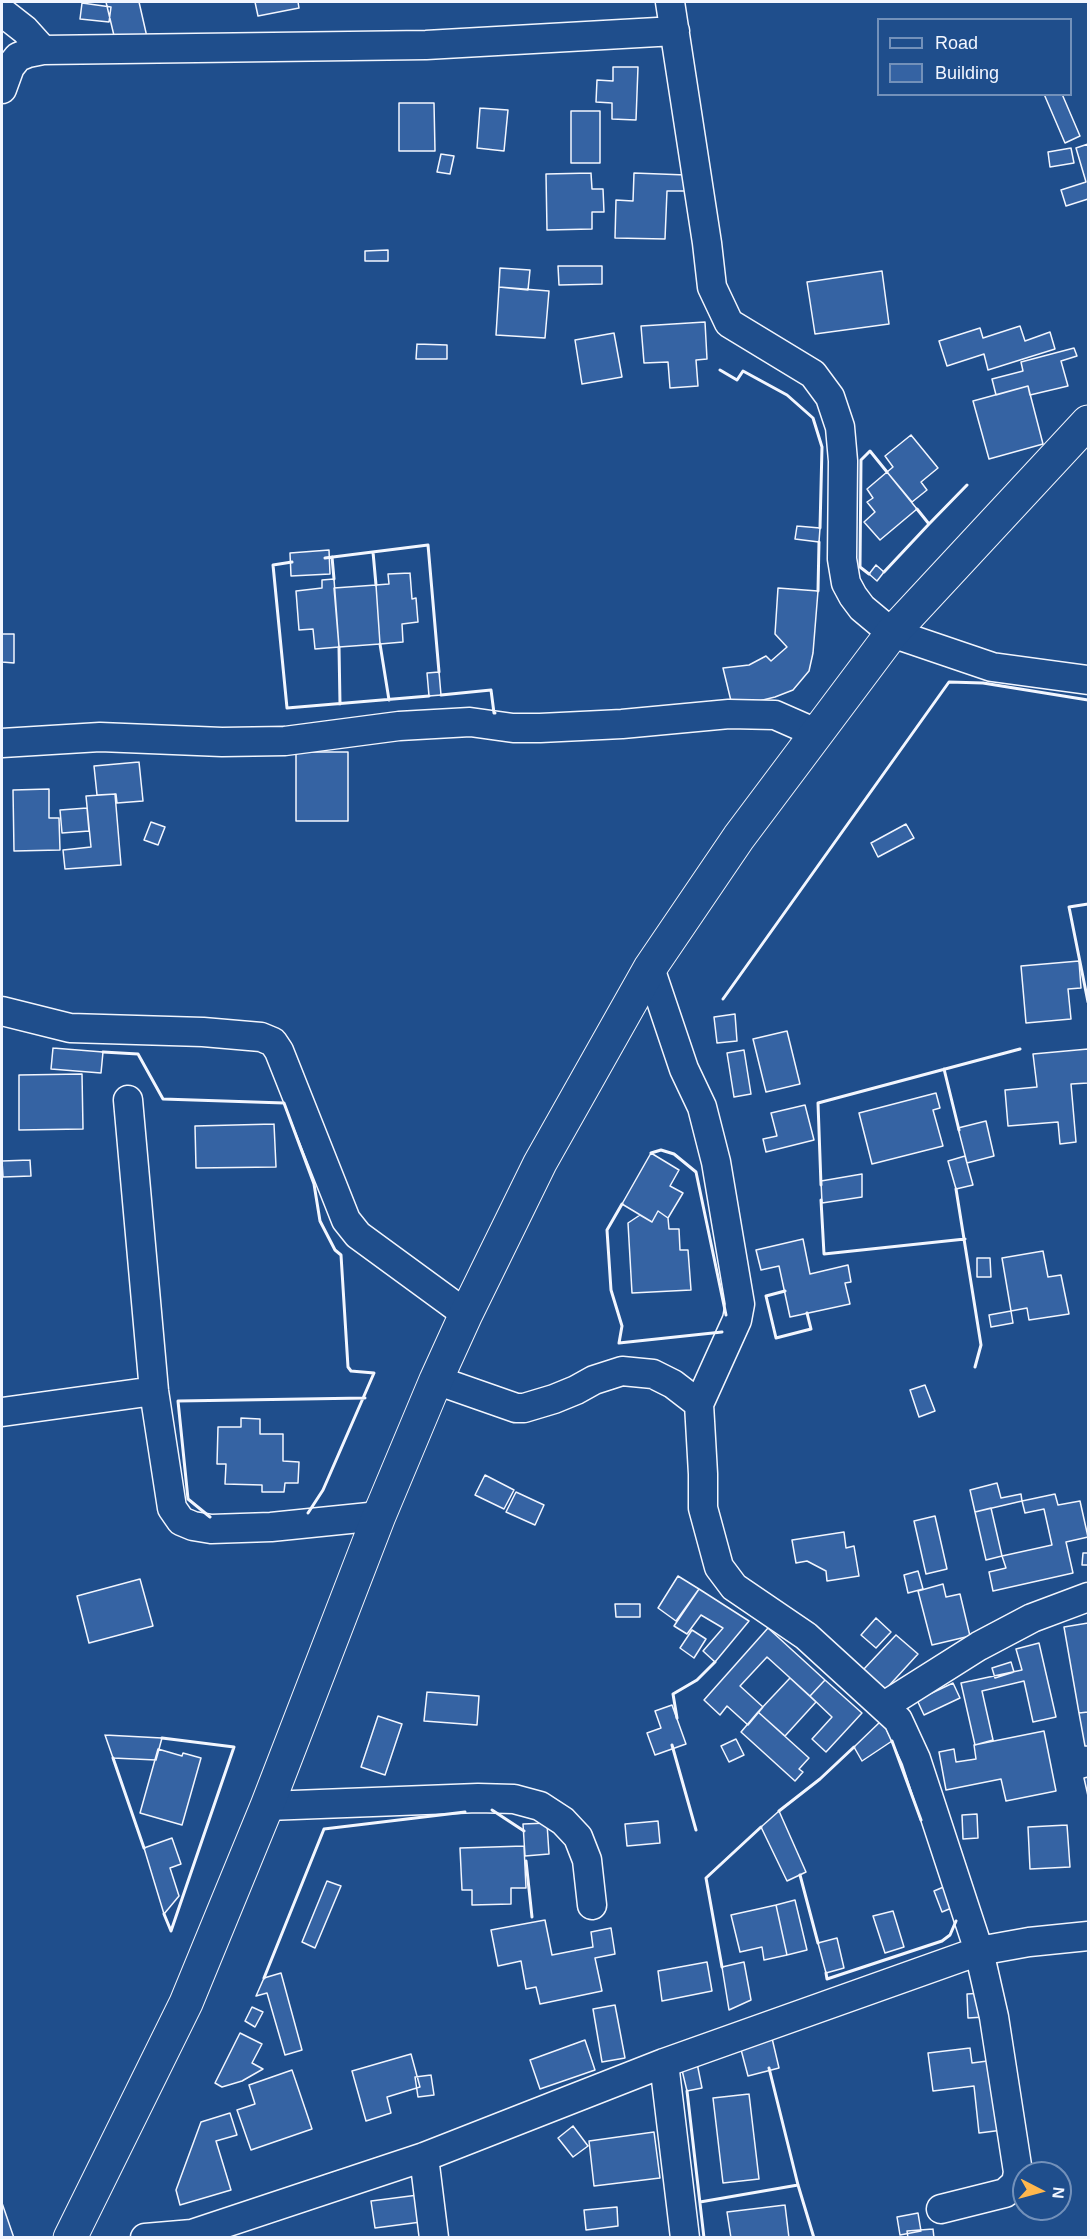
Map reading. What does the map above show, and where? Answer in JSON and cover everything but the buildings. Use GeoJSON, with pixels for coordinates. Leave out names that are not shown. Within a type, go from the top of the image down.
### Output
{"type":"FeatureCollection","features":[{"type":"Feature","properties":{"kind":"main road"},"geometry":{"type":"LineString","coordinates":[[70,2238],[186,2003],[267,1806],[380,1516],[436,1380],[540,1163],[650,968],[739,837],[816,733],[892,633],[1089,422]]}},
{"type":"Feature","properties":{"kind":"street"},"geometry":{"type":"LineString","coordinates":[[670,2],[712,287],[729,323],[813,374],[830,397],[840,427],[843,461],[842,559],[846,583],[862,608],[892,633],[992,667],[1089,680]]}},
{"type":"Feature","properties":{"kind":"street"},"geometry":{"type":"LineString","coordinates":[[2,12],[25,30],[43,50]]}},
{"type":"Feature","properties":{"kind":"street"},"geometry":{"type":"LineString","coordinates":[[2,89],[10,67],[18,57],[43,50],[426,45],[675,31]]}},
{"type":"Feature","properties":{"kind":"street"},"geometry":{"type":"LineString","coordinates":[[2,744],[100,737],[222,742],[285,741],[399,726],[470,722],[513,728],[540,728],[622,724],[729,714],[775,715],[816,733]]}},
{"type":"Feature","properties":{"kind":"street"},"geometry":{"type":"LineString","coordinates":[[650,968],[684,1070],[702,1107],[716,1162],[740,1304],[737,1320],[699,1404],[703,1508],[719,1568],[734,1587],[806,1636],[898,1719],[916,1759],[979,1951],[994,2017],[1018,2172],[1016,2183],[1005,2193],[941,2209]]}},
{"type":"Feature","properties":{"kind":"street"},"geometry":{"type":"LineString","coordinates":[[2,1011],[70,1028],[203,1032],[261,1037],[273,1042],[279,1051],[346,1220],[358,1235],[466,1314]]}},
{"type":"Feature","properties":{"kind":"street"},"geometry":{"type":"LineString","coordinates":[[128,1100],[154,1391],[172,1508],[181,1521],[211,1529],[272,1527],[380,1516]]}},
{"type":"Feature","properties":{"kind":"street"},"geometry":{"type":"LineString","coordinates":[[436,1380],[516,1408],[524,1408],[554,1400],[594,1380],[622,1371],[653,1374],[673,1384],[699,1404]]}},
{"type":"Feature","properties":{"kind":"street"},"geometry":{"type":"LineString","coordinates":[[2,1412],[154,1391]]}},
{"type":"Feature","properties":{"kind":"street"},"geometry":{"type":"LineString","coordinates":[[884,1706],[979,1646],[1032,1618],[1089,1597]]}},
{"type":"Feature","properties":{"kind":"street"},"geometry":{"type":"LineString","coordinates":[[267,1806],[478,1798],[514,1799],[540,1806],[563,1821],[578,1837],[587,1860],[592,1905]]}},
{"type":"Feature","properties":{"kind":"street"},"geometry":{"type":"LineString","coordinates":[[145,2238],[193,2236],[424,2157],[664,2063],[979,1951],[1029,1942],[1089,1936]]}},
{"type":"Feature","properties":{"kind":"street"},"geometry":{"type":"LineString","coordinates":[[664,2063],[685,2238]]}},
{"type":"Feature","properties":{"kind":"street"},"geometry":{"type":"LineString","coordinates":[[424,2157],[434,2238]]}},
{"type":"Feature","properties":{"kind":"wall"},"geometry":{"type":"LineString","coordinates":[[720,370],[737,380],[743,371],[787,395],[813,418],[822,447],[820,528]]}},
{"type":"Feature","properties":{"kind":"wall"},"geometry":{"type":"LineString","coordinates":[[869,574],[860,567],[861,460],[870,451],[887,472]]}},
{"type":"Feature","properties":{"kind":"wall"},"geometry":{"type":"LineString","coordinates":[[929,524],[967,485]]}},
{"type":"Feature","properties":{"kind":"wall"},"geometry":{"type":"LineString","coordinates":[[884,572],[929,524],[917,509]]}},
{"type":"Feature","properties":{"kind":"wall"},"geometry":{"type":"LineString","coordinates":[[818,591],[819,542]]}},
{"type":"Feature","properties":{"kind":"wall"},"geometry":{"type":"LineString","coordinates":[[325,558],[428,545],[439,672]]}},
{"type":"Feature","properties":{"kind":"wall"},"geometry":{"type":"LineString","coordinates":[[373,552],[376,585]]}},
{"type":"Feature","properties":{"kind":"wall"},"geometry":{"type":"LineString","coordinates":[[332,557],[334,579]]}},
{"type":"Feature","properties":{"kind":"wall"},"geometry":{"type":"LineString","coordinates":[[292,562],[273,565],[287,708],[429,696]]}},
{"type":"Feature","properties":{"kind":"wall"},"geometry":{"type":"LineString","coordinates":[[380,644],[389,700]]}},
{"type":"Feature","properties":{"kind":"wall"},"geometry":{"type":"LineString","coordinates":[[339,647],[340,704]]}},
{"type":"Feature","properties":{"kind":"wall"},"geometry":{"type":"LineString","coordinates":[[723,999],[949,682],[983,683],[1088,700]]}},
{"type":"Feature","properties":{"kind":"wall"},"geometry":{"type":"LineString","coordinates":[[441,695],[491,690],[495,713]]}},
{"type":"Feature","properties":{"kind":"wall"},"geometry":{"type":"LineString","coordinates":[[1088,904],[1069,907],[1088,1002]]}},
{"type":"Feature","properties":{"kind":"wall"},"geometry":{"type":"LineString","coordinates":[[821,1185],[818,1103],[1020,1049]]}},
{"type":"Feature","properties":{"kind":"wall"},"geometry":{"type":"LineString","coordinates":[[103,1052],[138,1054],[163,1099],[284,1103],[314,1184],[320,1221],[335,1250],[341,1255],[348,1367],[351,1371],[374,1373],[323,1490],[308,1513]]}},
{"type":"Feature","properties":{"kind":"wall"},"geometry":{"type":"LineString","coordinates":[[944,1069],[959,1130]]}},
{"type":"Feature","properties":{"kind":"wall"},"geometry":{"type":"LineString","coordinates":[[651,1153],[661,1150],[674,1154],[696,1172],[726,1315]]}},
{"type":"Feature","properties":{"kind":"wall"},"geometry":{"type":"LineString","coordinates":[[956,1189],[981,1345],[975,1367]]}},
{"type":"Feature","properties":{"kind":"wall"},"geometry":{"type":"LineString","coordinates":[[821,1200],[824,1254],[965,1239]]}},
{"type":"Feature","properties":{"kind":"wall"},"geometry":{"type":"LineString","coordinates":[[622,1204],[607,1230],[611,1290],[622,1326],[619,1343],[722,1332]]}},
{"type":"Feature","properties":{"kind":"wall"},"geometry":{"type":"LineString","coordinates":[[785,1291],[766,1296],[776,1338],[811,1329],[807,1313]]}},
{"type":"Feature","properties":{"kind":"wall"},"geometry":{"type":"LineString","coordinates":[[210,1517],[188,1499],[178,1401],[365,1398]]}},
{"type":"Feature","properties":{"kind":"wall"},"geometry":{"type":"LineString","coordinates":[[677,1718],[673,1694],[697,1680],[715,1662]]}},
{"type":"Feature","properties":{"kind":"wall"},"geometry":{"type":"LineString","coordinates":[[162,1738],[234,1747],[171,1931],[164,1914]]}},
{"type":"Feature","properties":{"kind":"wall"},"geometry":{"type":"LineString","coordinates":[[892,1741],[921,1820]]}},
{"type":"Feature","properties":{"kind":"wall"},"geometry":{"type":"LineString","coordinates":[[672,1745],[696,1830]]}},
{"type":"Feature","properties":{"kind":"wall"},"geometry":{"type":"LineString","coordinates":[[779,1811],[820,1779],[854,1747]]}},
{"type":"Feature","properties":{"kind":"wall"},"geometry":{"type":"LineString","coordinates":[[113,1758],[144,1848]]}},
{"type":"Feature","properties":{"kind":"wall"},"geometry":{"type":"LineString","coordinates":[[492,1810],[524,1831]]}},
{"type":"Feature","properties":{"kind":"wall"},"geometry":{"type":"LineString","coordinates":[[264,1978],[324,1829],[465,1812]]}},
{"type":"Feature","properties":{"kind":"wall"},"geometry":{"type":"LineString","coordinates":[[722,1967],[706,1878],[761,1827]]}},
{"type":"Feature","properties":{"kind":"wall"},"geometry":{"type":"LineString","coordinates":[[526,1861],[532,1917]]}},
{"type":"Feature","properties":{"kind":"wall"},"geometry":{"type":"LineString","coordinates":[[800,1875],[818,1943]]}},
{"type":"Feature","properties":{"kind":"wall"},"geometry":{"type":"LineString","coordinates":[[826,1973],[827,1979],[942,1941],[950,1935],[956,1921]]}},
{"type":"Feature","properties":{"kind":"wall"},"geometry":{"type":"LineString","coordinates":[[769,2068],[798,2185],[814,2238]]}},
{"type":"Feature","properties":{"kind":"wall"},"geometry":{"type":"LineString","coordinates":[[687,2091],[704,2238]]}},
{"type":"Feature","properties":{"kind":"wall"},"geometry":{"type":"LineString","coordinates":[[700,2202],[798,2185]]}}]}
